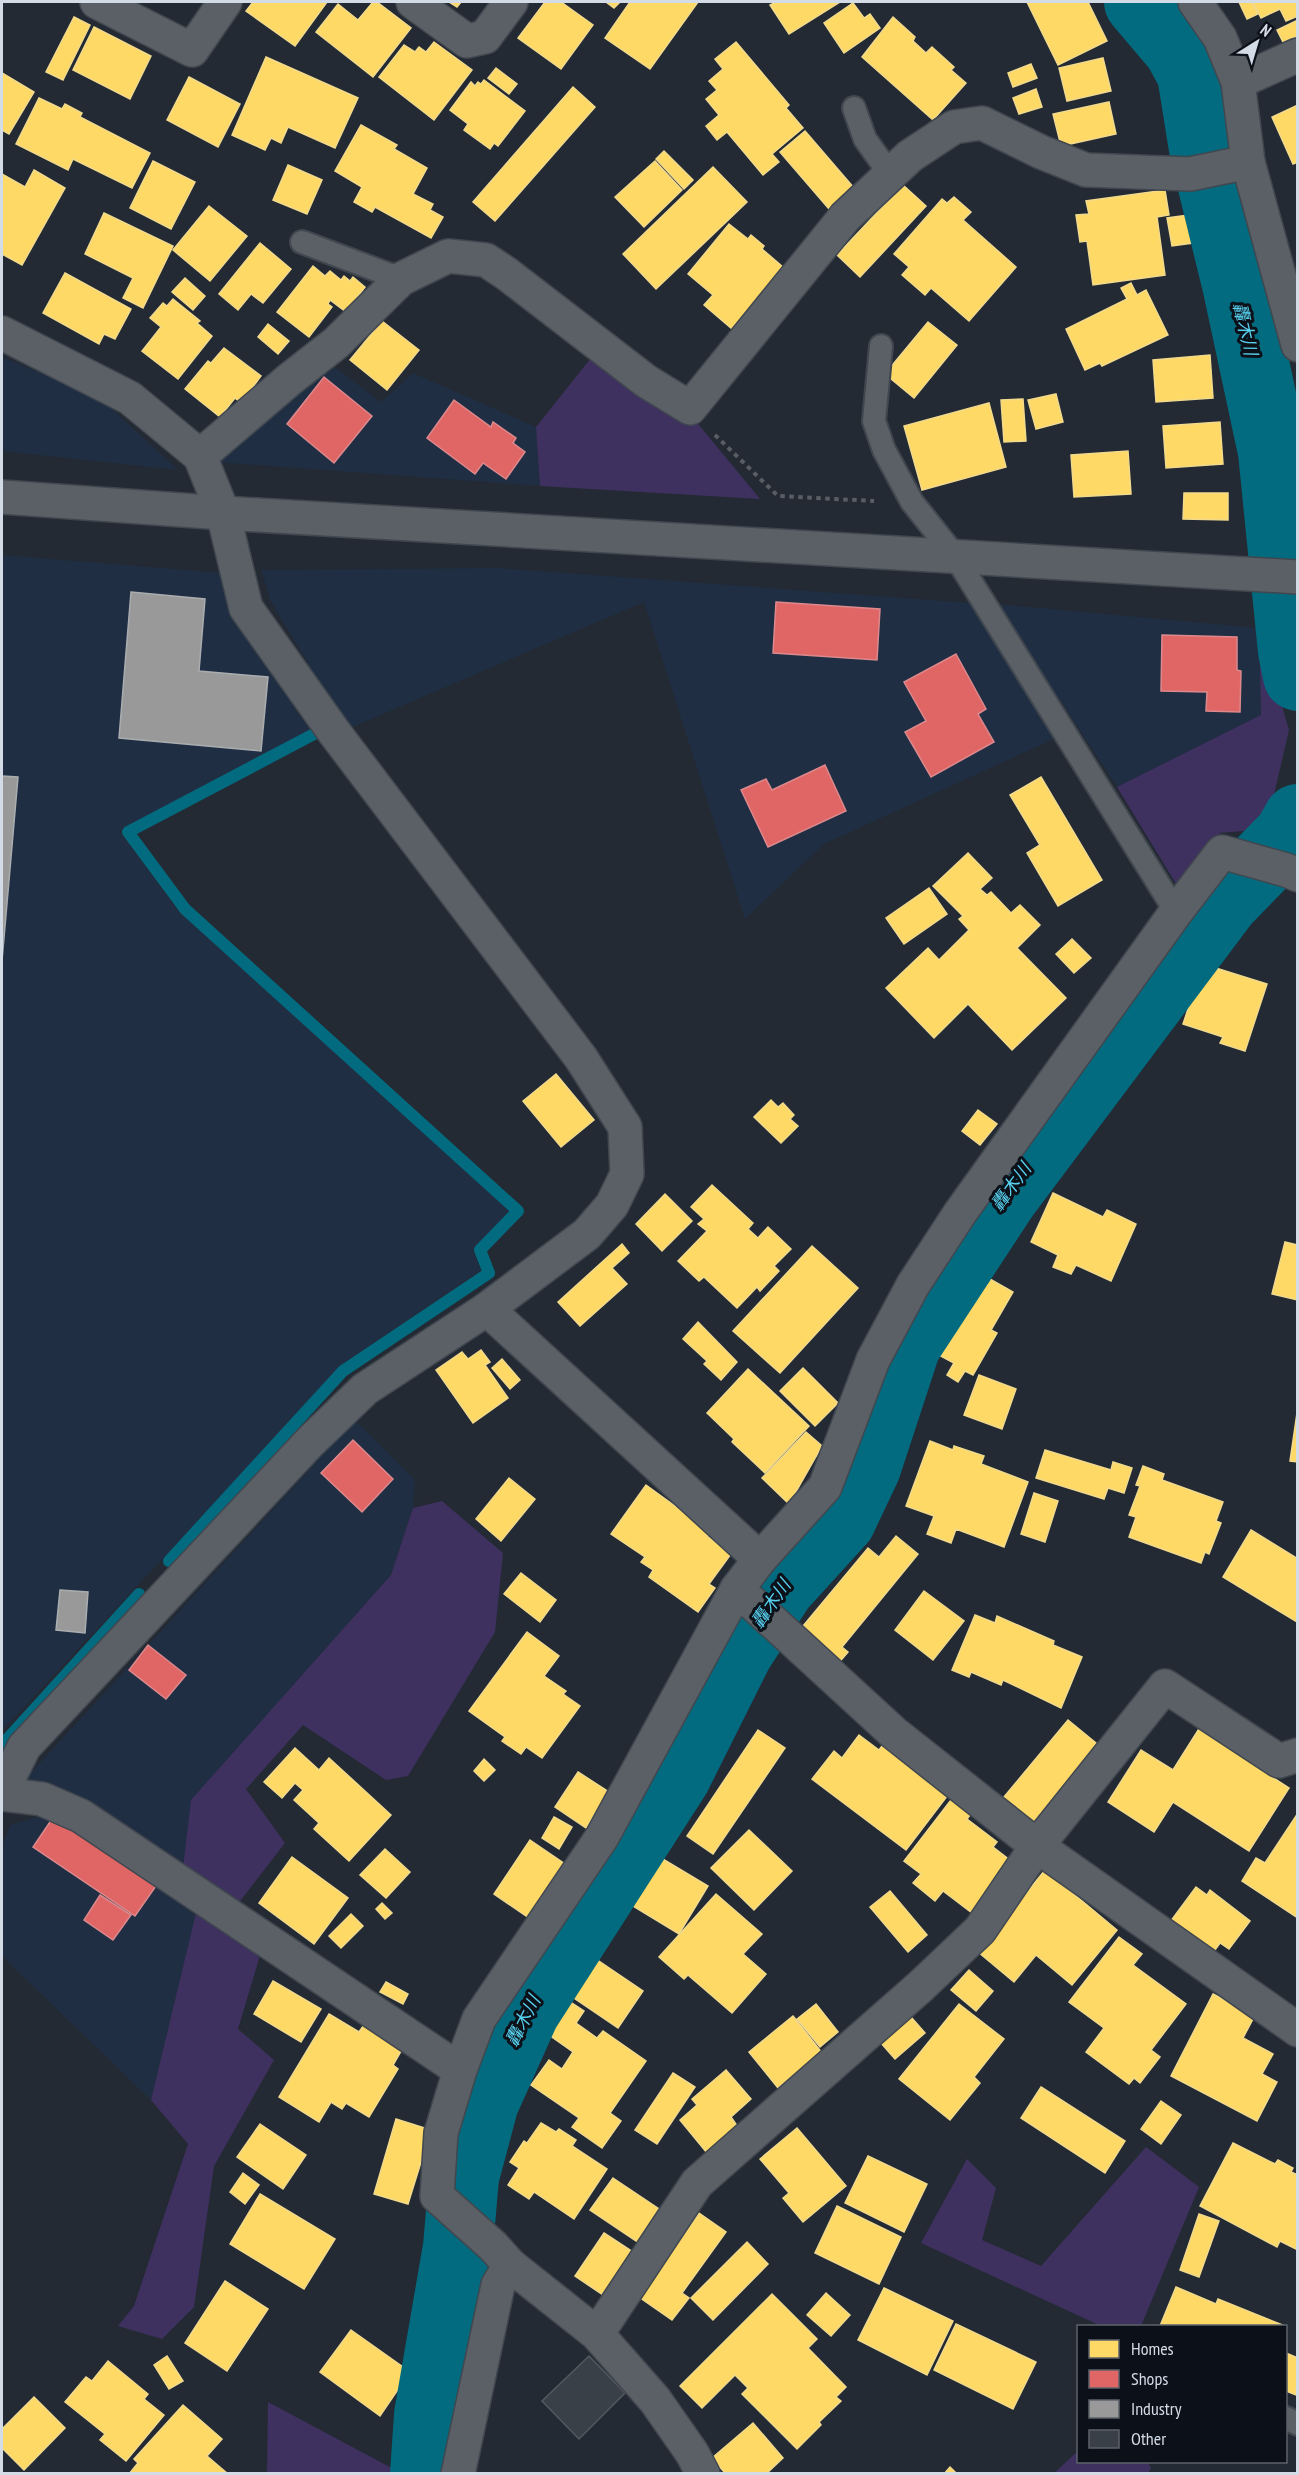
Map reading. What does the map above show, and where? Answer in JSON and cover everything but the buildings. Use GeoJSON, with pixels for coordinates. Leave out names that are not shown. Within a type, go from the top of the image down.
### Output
{"type":"FeatureCollection","features":[{"type":"Feature","properties":{"kind":"street"},"geometry":{"type":"LineString","coordinates":[[97,2],[192,50],[225,2]]}},
{"type":"Feature","properties":{"kind":"street"},"geometry":{"type":"LineString","coordinates":[[412,2],[467,41],[485,37],[511,2]]}},
{"type":"Feature","properties":{"kind":"street"},"geometry":{"type":"LineString","coordinates":[[1195,2],[1220,38],[1238,82],[1248,162],[1298,345]]}},
{"type":"Feature","properties":{"kind":"street"},"geometry":{"type":"LineString","coordinates":[[1238,82],[1298,55]]}},
{"type":"Feature","properties":{"kind":"street"},"geometry":{"type":"LineString","coordinates":[[200,456],[336,343],[401,279],[448,256],[486,260],[646,381],[690,408],[846,218],[910,156],[954,127],[981,123],[1041,152],[1086,170],[1190,174],[1248,162]]}},
{"type":"Feature","properties":{"kind":"street"},"geometry":{"type":"LineString","coordinates":[[2,333],[130,398],[200,456],[223,513],[246,608],[334,732],[581,1058],[625,1127],[627,1174],[612,1205],[587,1234],[487,1309],[365,1389],[310,1442],[24,1747],[2,1793],[42,1799],[81,1816],[460,2070]]}},
{"type":"Feature","properties":{"kind":"street"},"geometry":{"type":"LineString","coordinates":[[2,497],[223,513],[1298,577]]}},
{"type":"Feature","properties":{"kind":"street"},"geometry":{"type":"LineString","coordinates":[[703,2474],[692,2453],[655,2400],[597,2334],[502,2255],[436,2196],[441,2133],[460,2070],[479,2019],[603,1836],[737,1589],[760,1559],[825,1487],[873,1360],[913,1285],[960,1213],[1176,912],[1222,852],[1292,872]]}},
{"type":"Feature","properties":{"kind":"street"},"geometry":{"type":"LineString","coordinates":[[487,1309],[760,1559]]}},
{"type":"Feature","properties":{"kind":"street"},"geometry":{"type":"LineString","coordinates":[[737,1589],[783,1634],[894,1733],[1037,1846],[1298,2030]]}},
{"type":"Feature","properties":{"kind":"street"},"geometry":{"type":"LineString","coordinates":[[597,2334],[697,2183],[921,1986],[980,1930],[1037,1846],[1165,1686],[1279,1761],[1298,1755]]}},
{"type":"Feature","properties":{"kind":"street"},"geometry":{"type":"LineString","coordinates":[[458,2474],[498,2285],[502,2255]]}},
{"type":"Feature","properties":{"kind":"lane"},"geometry":{"type":"LineString","coordinates":[[854,108],[865,139],[890,174]]}},
{"type":"Feature","properties":{"kind":"lane"},"geometry":{"type":"LineString","coordinates":[[302,242],[401,279]]}},
{"type":"Feature","properties":{"kind":"lane"},"geometry":{"type":"LineString","coordinates":[[881,346],[874,421],[884,450],[912,502],[955,556],[1176,912]]}},
{"type":"Feature","properties":{"kind":"path"},"geometry":{"type":"LineString","coordinates":[[690,408],[778,496],[912,502]]}},
{"type":"Feature","properties":{"kind":"shaded area"},"geometry":{"type":"Polygon","coordinates":[[[595,353],[699,425],[760,499],[540,486],[536,427],[595,353]]]}},
{"type":"Feature","properties":{"kind":"shaded area"},"geometry":{"type":"Polygon","coordinates":[[[2,357],[100,398],[178,470],[2,451],[2,357]]]}},
{"type":"Feature","properties":{"kind":"shaded area"},"geometry":{"type":"Polygon","coordinates":[[[328,362],[381,402],[413,373],[536,427],[540,486],[217,462],[328,362]]]}},
{"type":"Feature","properties":{"kind":"shaded area"},"geometry":{"type":"Polygon","coordinates":[[[2,555],[223,573],[237,626],[311,731],[120,831],[176,908],[511,1212],[473,1251],[481,1270],[347,1361],[2,1731],[2,555]]]}},
{"type":"Feature","properties":{"kind":"shaded area"},"geometry":{"type":"Polygon","coordinates":[[[499,568],[972,603],[1054,739],[824,844],[745,919],[644,602],[348,729],[271,602],[261,570],[499,568]]]}},
{"type":"Feature","properties":{"kind":"shaded area"},"geometry":{"type":"Polygon","coordinates":[[[997,604],[1259,628],[1261,715],[1117,787],[997,604]]]}},
{"type":"Feature","properties":{"kind":"shaded area"},"geometry":{"type":"Polygon","coordinates":[[[1259,628],[1289,730],[1266,829],[1220,833],[1178,887],[1117,787],[1261,715],[1259,628]]]}},
{"type":"Feature","properties":{"kind":"shaded area"},"geometry":{"type":"Polygon","coordinates":[[[355,1420],[415,1480],[413,1508],[391,1575],[192,1800],[183,1868],[82,1798],[26,1778],[355,1420]]]}},
{"type":"Feature","properties":{"kind":"shaded area"},"geometry":{"type":"Polygon","coordinates":[[[442,1501],[503,1553],[495,1632],[408,1776],[386,1780],[303,1725],[246,1789],[285,1843],[237,1905],[183,1868],[191,1800],[391,1575],[413,1508],[442,1501]]]}},
{"type":"Feature","properties":{"kind":"shaded area"},"geometry":{"type":"Polygon","coordinates":[[[55,1811],[196,1916],[151,2100],[2,1956],[2,1847],[10,1825],[55,1811]]]}},
{"type":"Feature","properties":{"kind":"shaded area"},"geometry":{"type":"Polygon","coordinates":[[[197,1909],[261,1952],[238,2029],[274,2060],[214,2166],[194,2307],[162,2339],[118,2326],[134,2306],[188,2144],[151,2100],[197,1909]]]}},
{"type":"Feature","properties":{"kind":"shaded area"},"geometry":{"type":"Polygon","coordinates":[[[1146,2147],[1199,2187],[1141,2325],[1099,2325],[921,2243],[967,2159],[996,2188],[982,2240],[1041,2266],[1146,2147]]]}},
{"type":"Feature","properties":{"kind":"shaded area"},"geometry":{"type":"Polygon","coordinates":[[[268,2402],[401,2473],[267,2473],[268,2402]]]}},
{"type":"Feature","properties":{"kind":"shaded area"},"geometry":{"type":"Polygon","coordinates":[[[1077,2452],[1077,2463],[1148,2463],[1151,2468],[1148,2473],[1054,2473],[1077,2452]]]}},
{"type":"Feature","properties":{"kind":"waterway","name":"轟木川"},"geometry":{"type":"LineString","coordinates":[[1139,2],[1178,48],[1192,74],[1204,149],[1237,284],[1273,452],[1293,651],[1298,676]]}},
{"type":"Feature","properties":{"kind":"waterway"},"geometry":{"type":"LineString","coordinates":[[169,1561],[343,1371],[489,1273],[480,1250],[518,1211],[185,909],[128,832],[316,733]]}},
{"type":"Feature","properties":{"kind":"waterway","name":"轟木川"},"geometry":{"type":"LineString","coordinates":[[425,2474],[429,2415],[458,2247],[464,2177],[484,2102],[525,2011],[676,1776],[738,1652],[780,1587],[841,1520],[866,1467],[906,1345],[1003,1197],[1224,902],[1289,835],[1298,819]]}},
{"type":"Feature","properties":{"kind":"waterway"},"geometry":{"type":"LineString","coordinates":[[2,1745],[139,1594]]}}]}
